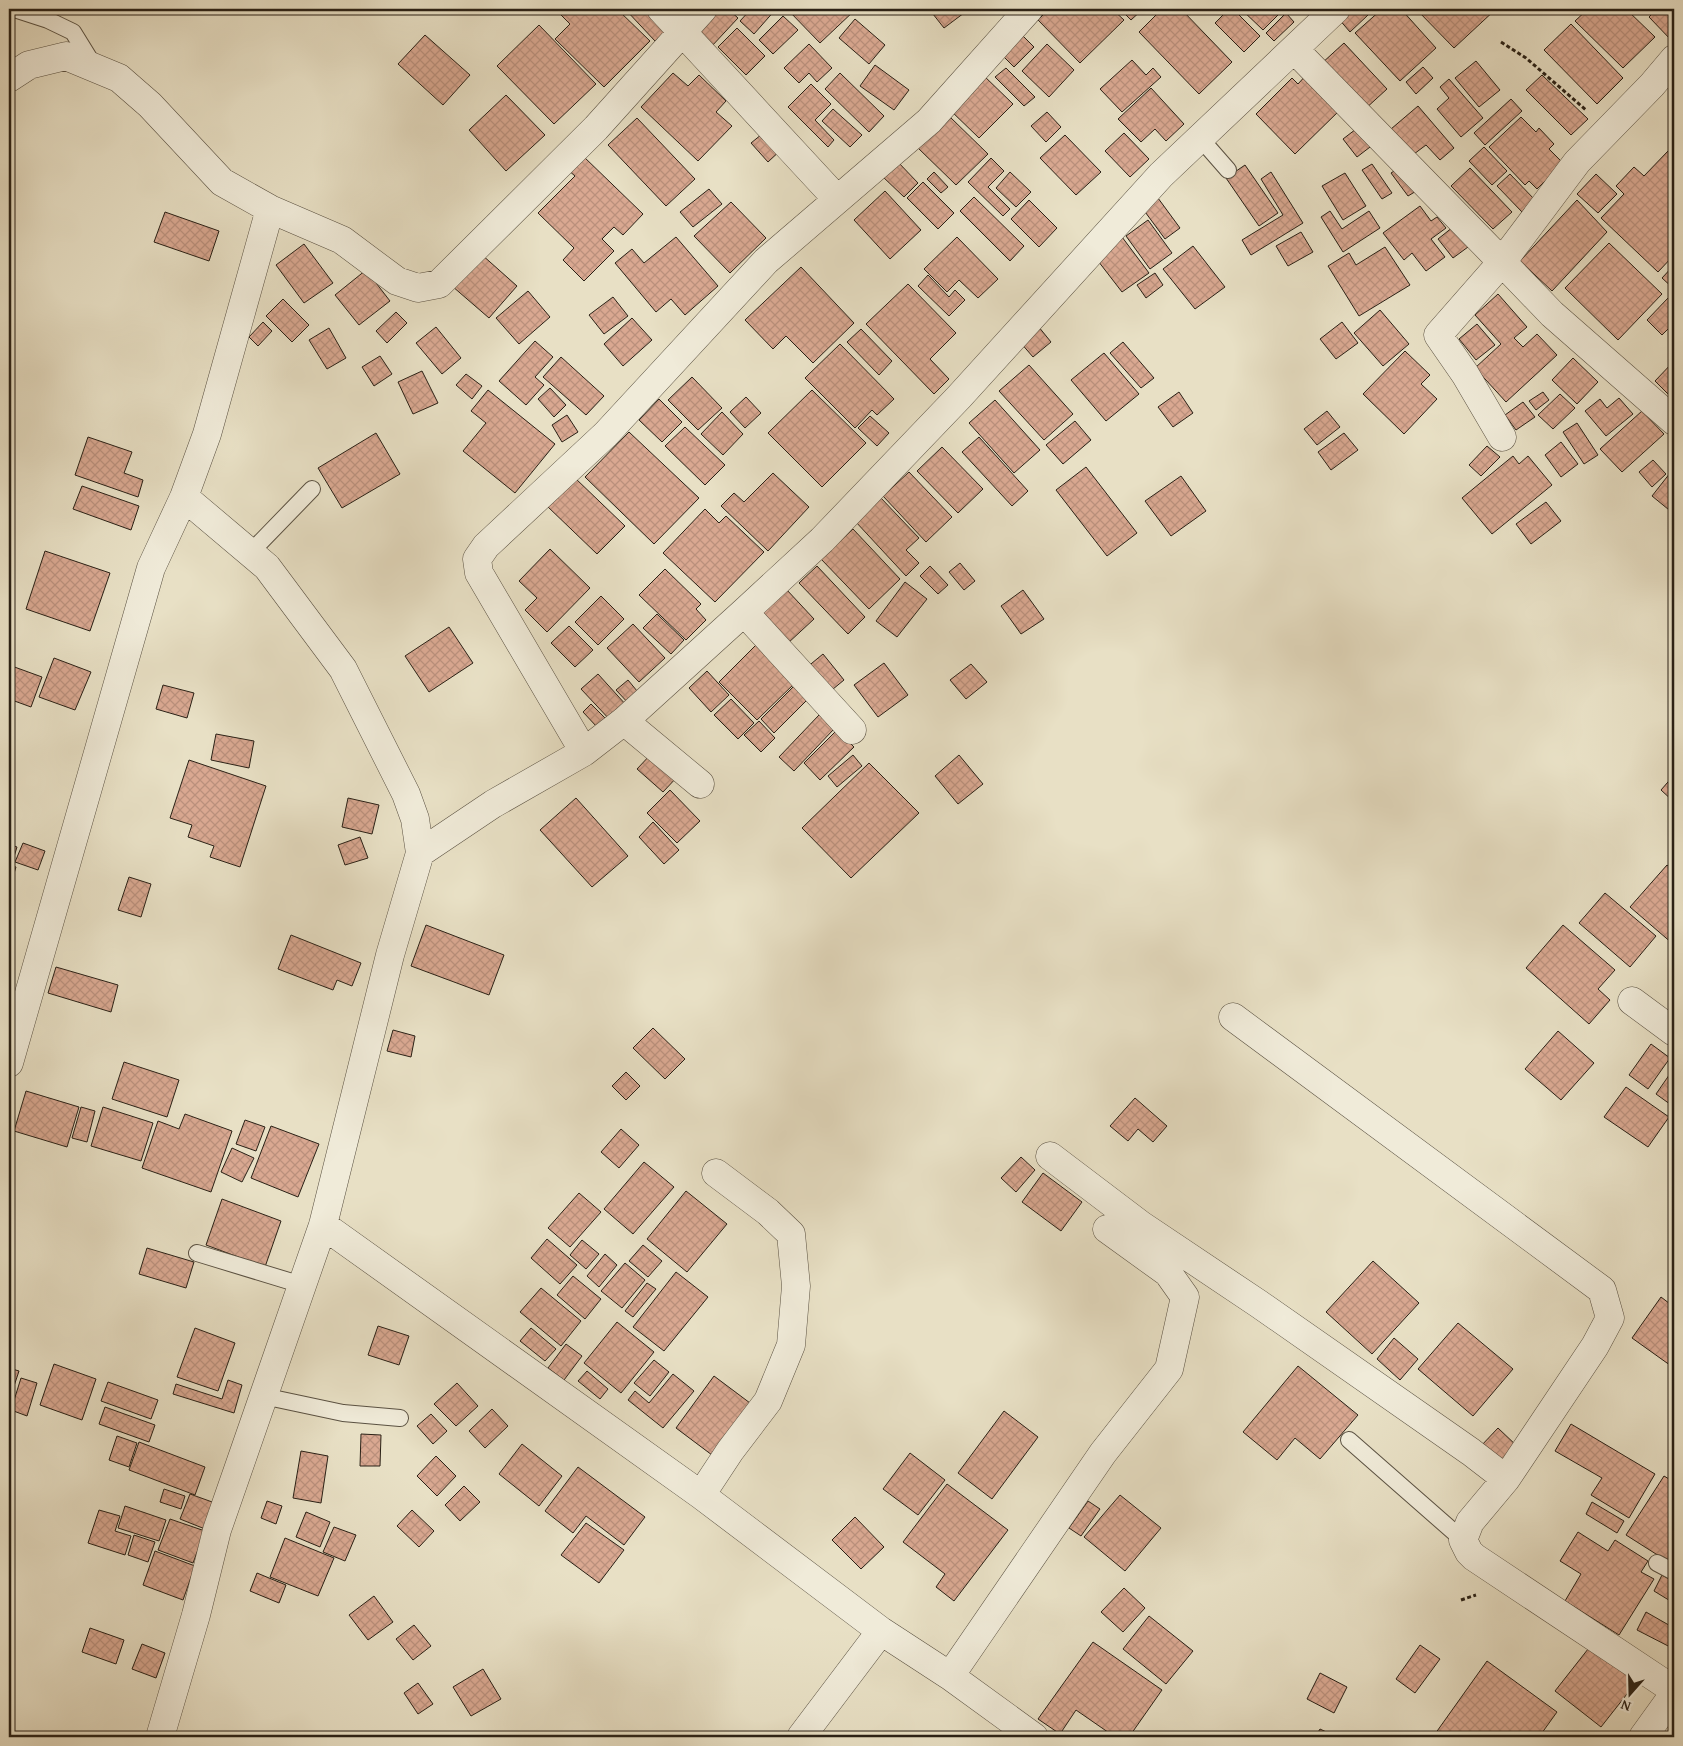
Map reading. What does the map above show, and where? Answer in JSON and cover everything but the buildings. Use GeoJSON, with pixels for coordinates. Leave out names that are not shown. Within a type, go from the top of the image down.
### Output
{"type":"FeatureCollection","features":[{"type":"Feature","properties":{"kind":"street"},"geometry":{"type":"LineString","coordinates":[[661,9],[837,199]]}},
{"type":"Feature","properties":{"kind":"street"},"geometry":{"type":"LineString","coordinates":[[9,78],[30,66],[66,56],[119,78],[150,105],[222,182],[270,209],[342,240],[397,281],[418,288],[439,284],[596,128],[703,9]]}},
{"type":"Feature","properties":{"kind":"street"},"geometry":{"type":"LineString","coordinates":[[584,752],[479,573],[477,559],[486,546],[606,434],[766,261],[929,121],[1029,9]]}},
{"type":"Feature","properties":{"kind":"street"},"geometry":{"type":"LineString","coordinates":[[420,853],[493,804],[584,752],[624,721],[744,612],[822,540],[945,412],[1161,175],[1336,9]]}},
{"type":"Feature","properties":{"kind":"street"},"geometry":{"type":"LineString","coordinates":[[1294,49],[1552,314],[1674,421]]}},
{"type":"Feature","properties":{"kind":"street"},"geometry":{"type":"LineString","coordinates":[[1502,437],[1465,374],[1438,335],[1502,262],[1577,162],[1652,85],[1674,59]]}},
{"type":"Feature","properties":{"kind":"street"},"geometry":{"type":"LineString","coordinates":[[9,1063],[13,1030],[151,568],[184,497],[207,434],[270,209]]}},
{"type":"Feature","properties":{"kind":"street"},"geometry":{"type":"LineString","coordinates":[[160,1737],[196,1615],[217,1530],[323,1225],[380,993],[420,853],[415,819],[406,794],[343,669],[267,568],[184,497]]}},
{"type":"Feature","properties":{"kind":"street"},"geometry":{"type":"LineString","coordinates":[[744,612],[852,730]]}},
{"type":"Feature","properties":{"kind":"street"},"geometry":{"type":"LineString","coordinates":[[624,721],[700,784]]}},
{"type":"Feature","properties":{"kind":"street"},"geometry":{"type":"LineString","coordinates":[[1632,1001],[1674,1032]]}},
{"type":"Feature","properties":{"kind":"street"},"geometry":{"type":"LineString","coordinates":[[1233,1017],[1602,1290],[1610,1318],[1595,1346],[1506,1479],[1470,1522],[1463,1540],[1474,1557],[1674,1690]]}},
{"type":"Feature","properties":{"kind":"street"},"geometry":{"type":"LineString","coordinates":[[1050,1156],[1141,1225],[1259,1304],[1471,1452],[1506,1479]]}},
{"type":"Feature","properties":{"kind":"street"},"geometry":{"type":"LineString","coordinates":[[701,1495],[730,1450],[768,1401],[790,1345],[796,1286],[791,1234],[768,1212],[716,1173]]}},
{"type":"Feature","properties":{"kind":"street"},"geometry":{"type":"LineString","coordinates":[[323,1225],[701,1495],[881,1631],[950,1676],[1034,1737]]}},
{"type":"Feature","properties":{"kind":"street"},"geometry":{"type":"LineString","coordinates":[[950,1676],[1103,1453],[1169,1369],[1185,1297],[1168,1273],[1107,1229]]}},
{"type":"Feature","properties":{"kind":"street"},"geometry":{"type":"LineString","coordinates":[[801,1737],[881,1631]]}},
{"type":"Feature","properties":{"kind":"street"},"geometry":{"type":"LineString","coordinates":[[1644,1737],[1674,1694]]}},
{"type":"Feature","properties":{"kind":"lane"},"geometry":{"type":"LineString","coordinates":[[14,9],[48,20],[73,32],[94,66]]}},
{"type":"Feature","properties":{"kind":"lane"},"geometry":{"type":"LineString","coordinates":[[1200,138],[1228,170]]}},
{"type":"Feature","properties":{"kind":"lane"},"geometry":{"type":"LineString","coordinates":[[250,553],[312,489]]}},
{"type":"Feature","properties":{"kind":"lane"},"geometry":{"type":"LineString","coordinates":[[197,1253],[302,1285]]}},
{"type":"Feature","properties":{"kind":"lane"},"geometry":{"type":"LineString","coordinates":[[263,1396],[343,1413],[400,1418]]}},
{"type":"Feature","properties":{"kind":"lane"},"geometry":{"type":"LineString","coordinates":[[1349,1440],[1463,1540]]}},
{"type":"Feature","properties":{"kind":"lane"},"geometry":{"type":"LineString","coordinates":[[1657,1563],[1674,1572]]}},
{"type":"Feature","properties":{"kind":"path"},"geometry":{"type":"LineString","coordinates":[[1501,42],[1526,58],[1608,130]]}}]}
